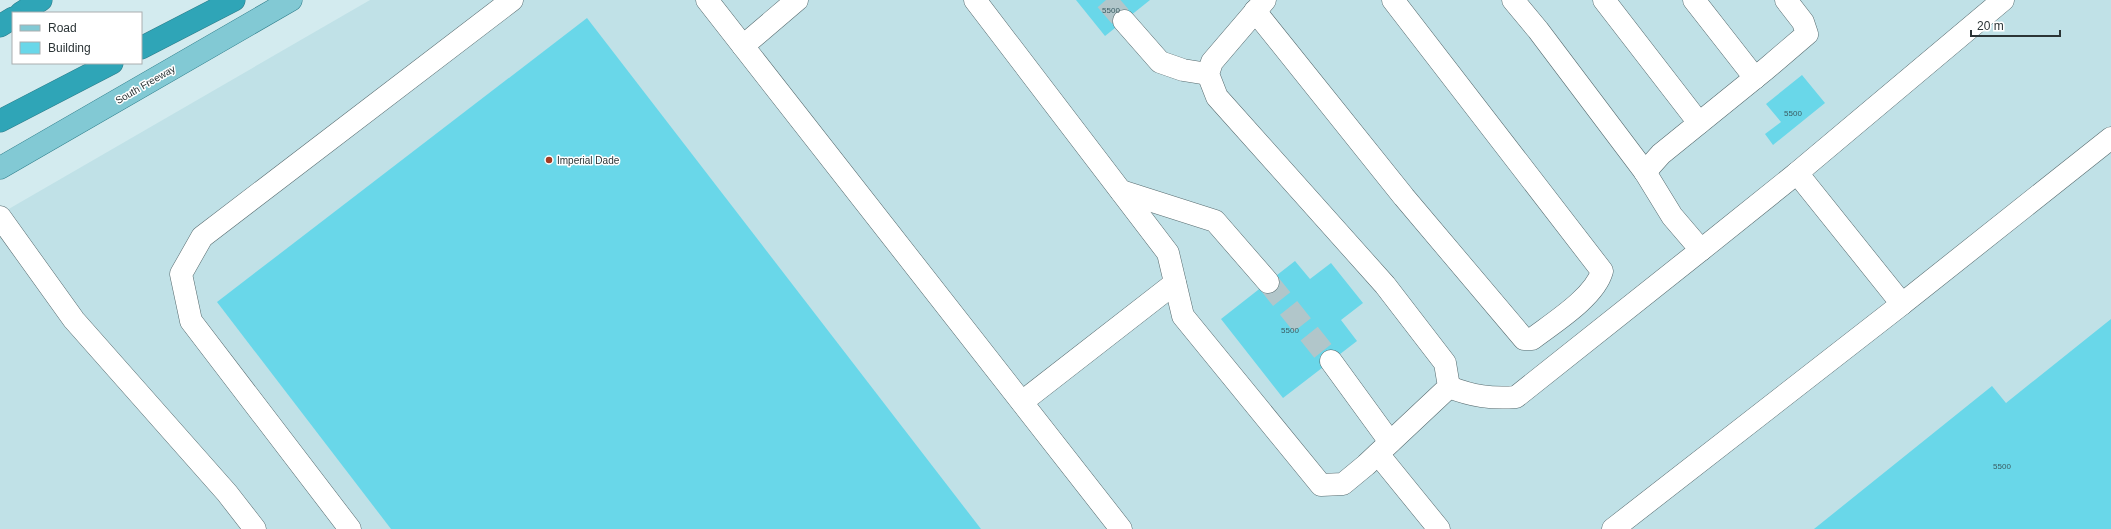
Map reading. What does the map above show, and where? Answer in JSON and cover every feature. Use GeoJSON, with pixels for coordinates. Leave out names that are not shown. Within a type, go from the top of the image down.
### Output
{"type":"FeatureCollection","features":[{"type":"Feature","properties":{"kind":"highway"},"geometry":{"type":"LineString","coordinates":[[23,12],[41,0]]}},
{"type":"Feature","properties":{"kind":"highway"},"geometry":{"type":"LineString","coordinates":[[142,47],[234,0]]}},
{"type":"Feature","properties":{"kind":"highway"},"geometry":{"type":"LineString","coordinates":[[0,26],[12,19]]}},
{"type":"Feature","properties":{"kind":"highway"},"geometry":{"type":"LineString","coordinates":[[0,121],[110,64]]}},
{"type":"Feature","properties":{"kind":"main road","name":"South Freeway"},"geometry":{"type":"LineString","coordinates":[[0,168],[291,0]]}},
{"type":"Feature","properties":{"kind":"lane"},"geometry":{"type":"LineString","coordinates":[[350,529],[191,321],[181,274],[202,237],[512,0]]}},
{"type":"Feature","properties":{"kind":"lane"},"geometry":{"type":"LineString","coordinates":[[707,0],[1121,529]]}},
{"type":"Feature","properties":{"kind":"lane"},"geometry":{"type":"LineString","coordinates":[[743,46],[797,0]]}},
{"type":"Feature","properties":{"kind":"lane"},"geometry":{"type":"LineString","coordinates":[[975,0],[1168,253],[1184,316],[1321,485],[1343,484],[1450,387]]}},
{"type":"Feature","properties":{"kind":"lane"},"geometry":{"type":"LineString","coordinates":[[1393,0],[1602,271],[1600,280],[1587,296],[1532,339],[1524,339],[1404,197],[1260,5],[1212,62],[1208,74],[1217,98],[1385,285],[1445,363],[1450,387]]}},
{"type":"Feature","properties":{"kind":"lane"},"geometry":{"type":"LineString","coordinates":[[1513,0],[1538,30],[1645,172],[1672,216],[1701,250]]}},
{"type":"Feature","properties":{"kind":"lane"},"geometry":{"type":"LineString","coordinates":[[1604,0],[1699,123]]}},
{"type":"Feature","properties":{"kind":"lane"},"geometry":{"type":"LineString","coordinates":[[1694,0],[1755,78]]}},
{"type":"Feature","properties":{"kind":"lane"},"geometry":{"type":"LineString","coordinates":[[1645,172],[1661,154],[1807,34],[1802,22],[1786,0]]}},
{"type":"Feature","properties":{"kind":"lane"},"geometry":{"type":"LineString","coordinates":[[1450,387],[1471,395],[1497,399],[1516,397],[1797,172],[2003,0]]}},
{"type":"Feature","properties":{"kind":"lane"},"geometry":{"type":"LineString","coordinates":[[1124,21],[1160,62],[1183,70],[1208,74]]}},
{"type":"Feature","properties":{"kind":"lane"},"geometry":{"type":"LineString","coordinates":[[1613,529],[1902,304],[2111,138]]}},
{"type":"Feature","properties":{"kind":"lane"},"geometry":{"type":"LineString","coordinates":[[1797,172],[1902,304]]}},
{"type":"Feature","properties":{"kind":"lane"},"geometry":{"type":"LineString","coordinates":[[1121,191],[1215,221],[1268,282]]}},
{"type":"Feature","properties":{"kind":"lane"},"geometry":{"type":"LineString","coordinates":[[0,217],[74,320],[227,493],[255,529]]}},
{"type":"Feature","properties":{"kind":"lane"},"geometry":{"type":"LineString","coordinates":[[1022,402],[1175,283]]}},
{"type":"Feature","properties":{"kind":"lane"},"geometry":{"type":"LineString","coordinates":[[1331,361],[1384,448],[1439,529]]}},
{"type":"Feature","properties":{"kind":"shaded area"},"geometry":{"type":"Polygon","coordinates":[[[370,0],[2111,0],[2111,529],[0,529],[0,214],[370,0]]]}},
{"type":"Feature","properties":{"kind":"building"},"geometry":{"type":"Polygon","coordinates":[[[1076,0],[1150,0],[1105,36],[1076,0]]]}},
{"type":"Feature","properties":{"kind":"building","name":"Imperial Dade"},"geometry":{"type":"Polygon","coordinates":[[[587,18],[981,529],[391,529],[217,302],[587,18]]]}},
{"type":"Feature","properties":{"kind":"building"},"geometry":{"type":"Polygon","coordinates":[[[1802,75],[1825,103],[1773,145],[1765,134],[1781,122],[1766,104],[1802,75]]]}},
{"type":"Feature","properties":{"kind":"building"},"geometry":{"type":"Polygon","coordinates":[[[1295,261],[1310,279],[1331,263],[1363,303],[1341,320],[1357,341],[1283,398],[1221,319],[1295,261]]]}},
{"type":"Feature","properties":{"kind":"building"},"geometry":{"type":"Polygon","coordinates":[[[2111,319],[2111,529],[1814,529],[1992,386],[2006,403],[2111,319]]]}},
{"type":"Feature","properties":{"kind":"tunnel"},"geometry":{"type":"LineString","coordinates":[[1106,0],[1124,21]]}},
{"type":"Feature","properties":{"kind":"tunnel"},"geometry":{"type":"LineString","coordinates":[[1268,282],[1331,361]]}},
{"type":"Feature","properties":{"kind":"place","name":"Imperial Dade"},"geometry":{"type":"Point","coordinates":[549,160]}}]}
